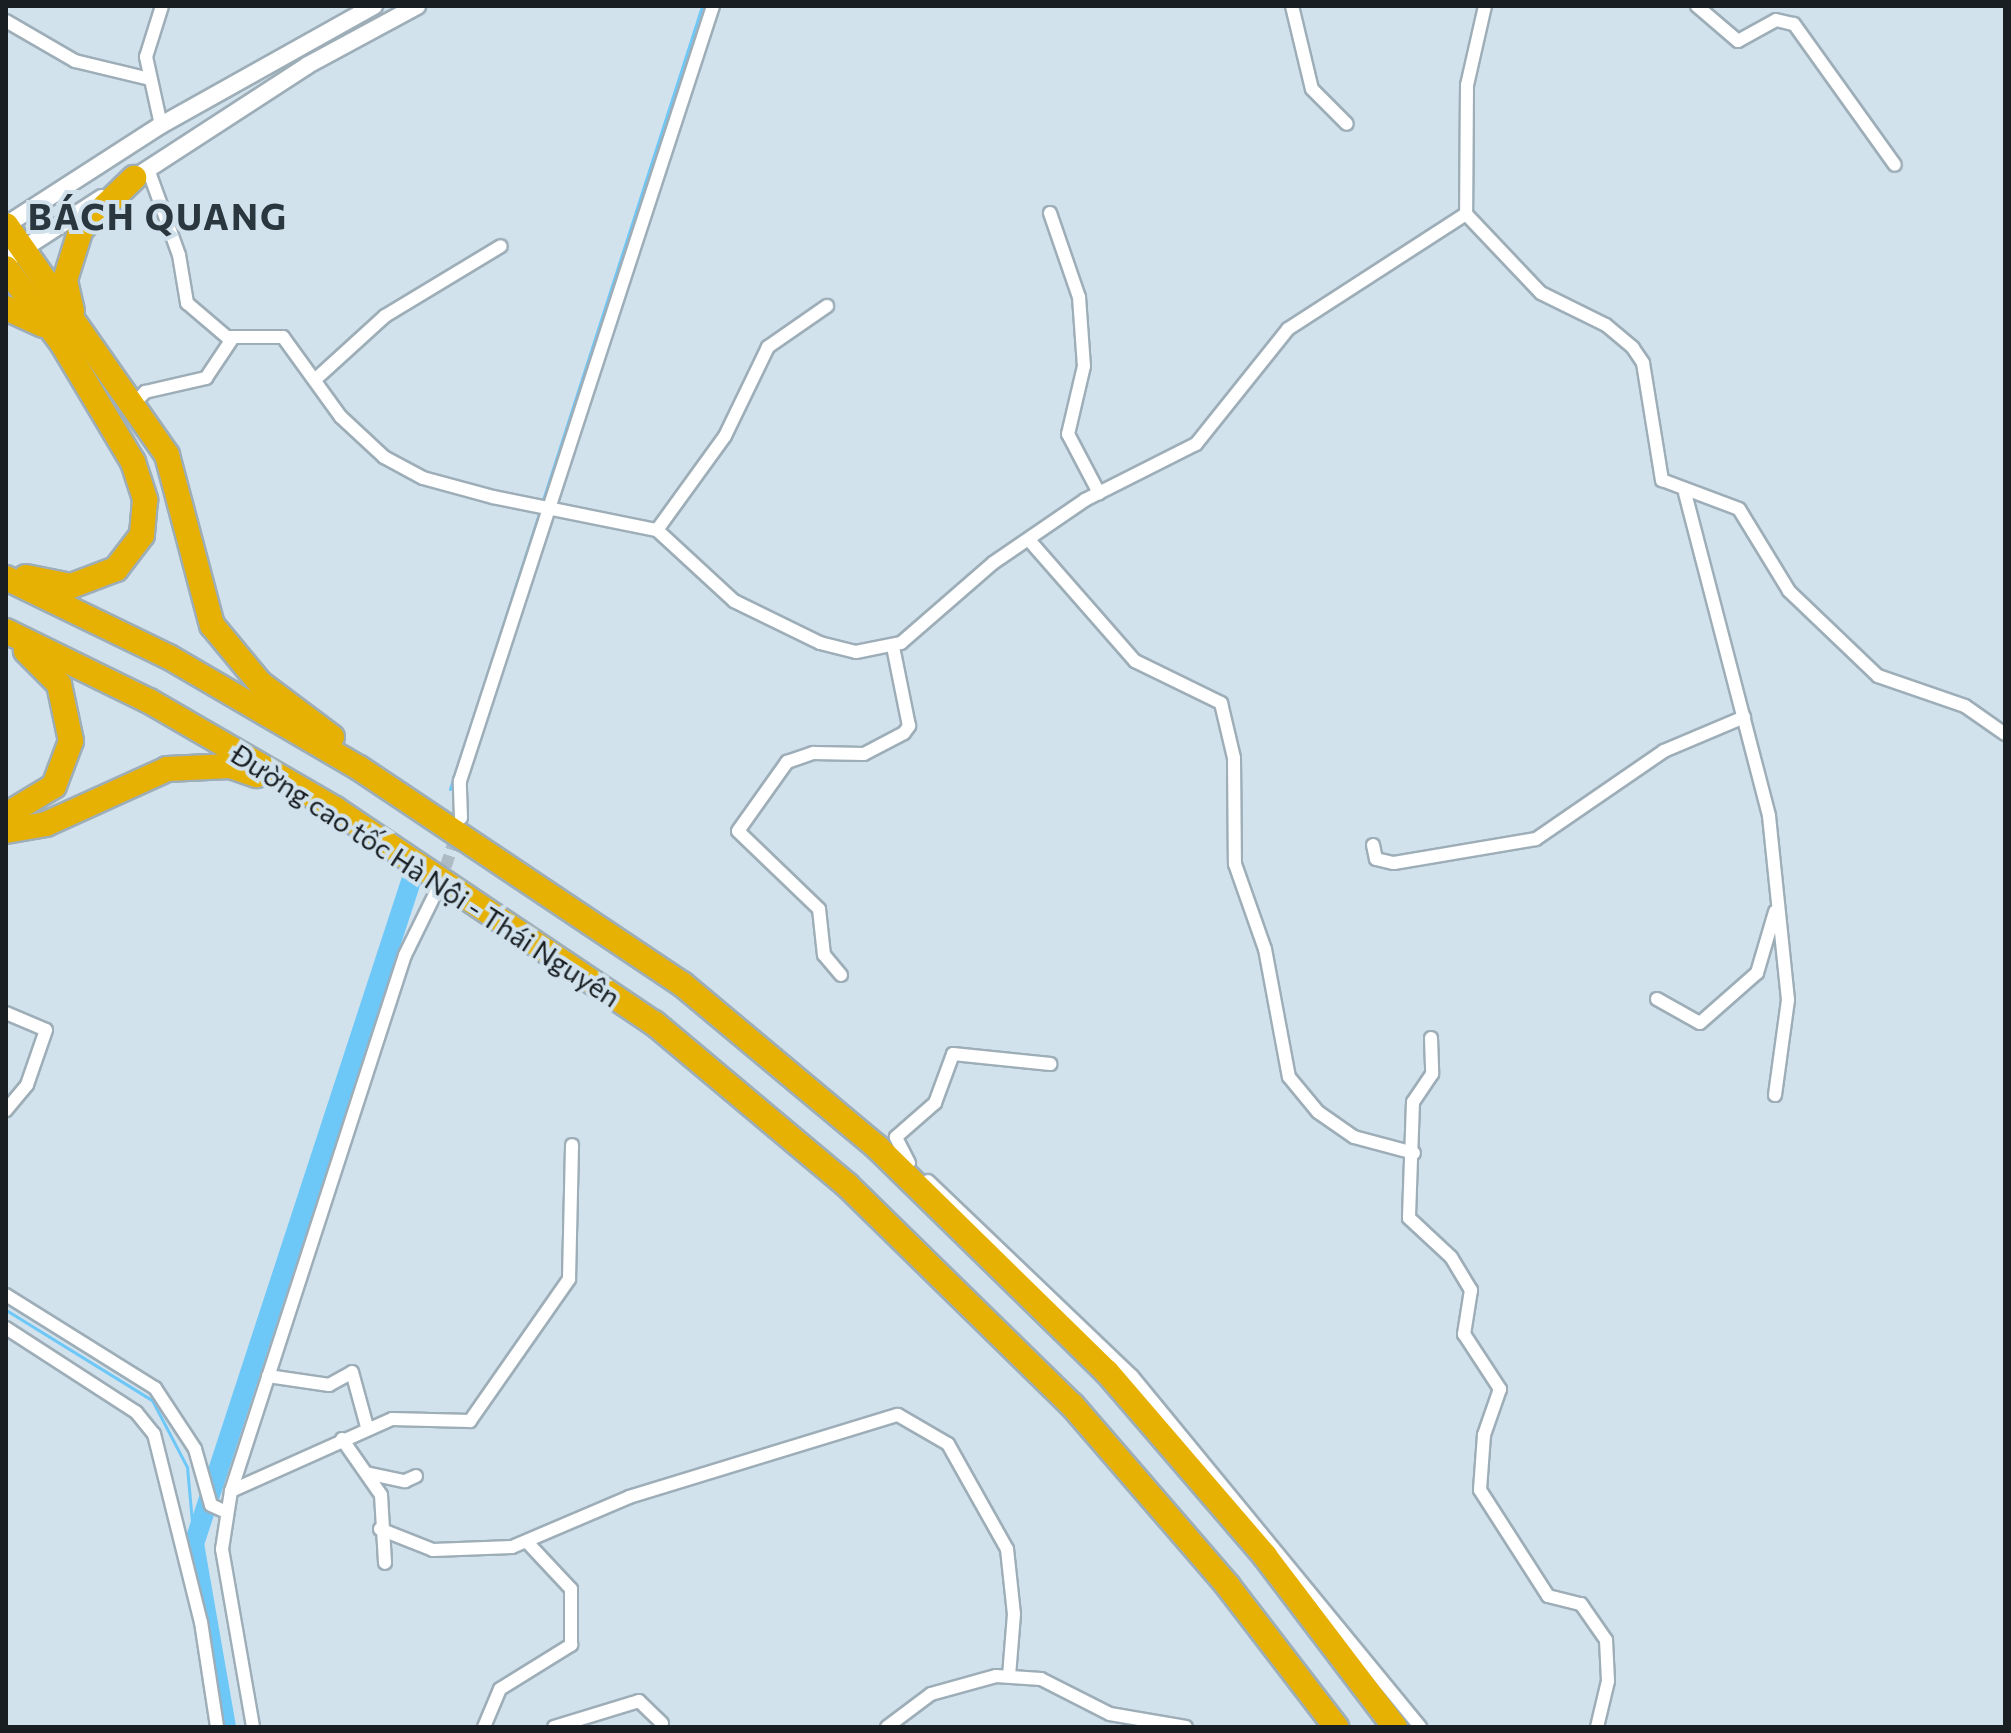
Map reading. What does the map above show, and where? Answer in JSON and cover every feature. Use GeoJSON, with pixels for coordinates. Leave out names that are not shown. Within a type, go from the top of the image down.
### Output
{"type":"FeatureCollection","features":[{"type":"Feature","properties":{"kind":"highway"},"geometry":{"type":"LineString","coordinates":[[73,338],[66,295],[67,264],[81,229],[141,173]]}},
{"type":"Feature","properties":{"kind":"highway"},"geometry":{"type":"LineString","coordinates":[[6,225],[15,255],[73,338],[141,480],[142,535],[128,560],[87,584],[49,583],[6,568]]}},
{"type":"Feature","properties":{"kind":"highway"},"geometry":{"type":"LineString","coordinates":[[6,268],[133,405],[177,476],[198,589],[226,645],[260,683],[481,843]]}},
{"type":"Feature","properties":{"kind":"highway"},"geometry":{"type":"LineString","coordinates":[[6,308],[73,338]]}},
{"type":"Feature","properties":{"kind":"highway","name":"Đường cao tốc Hà Nội - Thái Nguyên"},"geometry":{"type":"LineString","coordinates":[[6,578],[169,657],[481,843],[682,984],[998,1259],[1107,1372],[1265,1556],[1395,1727]]}},
{"type":"Feature","properties":{"kind":"highway","name":"Đường cao tốc Hà Nội - Thái Nguyên"},"geometry":{"type":"LineString","coordinates":[[6,631],[162,708],[521,928],[654,1023],[963,1293],[1072,1405],[1228,1586],[1336,1727]]}},
{"type":"Feature","properties":{"kind":"highway"},"geometry":{"type":"LineString","coordinates":[[6,640],[49,671],[72,724],[68,758],[54,786],[6,815]]}},
{"type":"Feature","properties":{"kind":"highway"},"geometry":{"type":"LineString","coordinates":[[6,831],[46,824],[167,769],[230,766],[274,784],[521,928]]}},
{"type":"Feature","properties":{"kind":"street"},"geometry":{"type":"LineString","coordinates":[[161,125],[150,79],[147,47],[162,6]]}},
{"type":"Feature","properties":{"kind":"street"},"geometry":{"type":"LineString","coordinates":[[6,225],[161,125],[374,6]]}},
{"type":"Feature","properties":{"kind":"street"},"geometry":{"type":"LineString","coordinates":[[15,255],[141,173],[417,6]]}},
{"type":"Feature","properties":{"kind":"street"},"geometry":{"type":"LineString","coordinates":[[461,818],[460,781],[713,6]]}},
{"type":"Feature","properties":{"kind":"street"},"geometry":{"type":"LineString","coordinates":[[1292,6],[1312,89],[1347,124]]}},
{"type":"Feature","properties":{"kind":"street"},"geometry":{"type":"LineString","coordinates":[[1485,6],[1467,85],[1466,214],[1541,293],[1606,325],[1633,348],[1649,390],[1658,473],[1685,493],[1739,509],[1789,591],[1871,671],[1894,686],[1965,706],[2005,734]]}},
{"type":"Feature","properties":{"kind":"street"},"geometry":{"type":"LineString","coordinates":[[1697,6],[1738,41],[1776,20],[1794,24],[1895,165]]}},
{"type":"Feature","properties":{"kind":"street"},"geometry":{"type":"LineString","coordinates":[[6,21],[75,61],[150,79]]}},
{"type":"Feature","properties":{"kind":"street"},"geometry":{"type":"LineString","coordinates":[[141,173],[179,255],[184,298],[232,339]]}},
{"type":"Feature","properties":{"kind":"street"},"geometry":{"type":"LineString","coordinates":[[1050,213],[1079,297],[1084,366],[1068,434],[1099,493]]}},
{"type":"Feature","properties":{"kind":"street"},"geometry":{"type":"LineString","coordinates":[[133,405],[145,392],[206,378],[232,339],[262,332],[283,337],[318,377],[341,417],[401,468],[524,505],[657,530],[753,613],[839,649],[893,647],[938,619],[1029,540],[1099,493],[1196,444],[1278,337],[1466,214]]}},
{"type":"Feature","properties":{"kind":"street"},"geometry":{"type":"LineString","coordinates":[[318,377],[385,316],[501,246]]}},
{"type":"Feature","properties":{"kind":"street"},"geometry":{"type":"LineString","coordinates":[[657,530],[725,436],[768,347],[827,306]]}},
{"type":"Feature","properties":{"kind":"street"},"geometry":{"type":"LineString","coordinates":[[1685,493],[1769,816],[1788,1017],[1775,1095]]}},
{"type":"Feature","properties":{"kind":"street"},"geometry":{"type":"LineString","coordinates":[[1029,540],[1135,661],[1221,703],[1234,758],[1235,864],[1265,949],[1289,1077],[1318,1112],[1354,1137],[1414,1153]]}},
{"type":"Feature","properties":{"kind":"street"},"geometry":{"type":"LineString","coordinates":[[841,975],[824,955],[819,909],[738,831],[787,762],[813,753],[864,754],[904,733],[909,726],[893,647]]}},
{"type":"Feature","properties":{"kind":"street"},"geometry":{"type":"LineString","coordinates":[[1373,845],[1376,859],[1394,863],[1536,839],[1664,751],[1744,717]]}},
{"type":"Feature","properties":{"kind":"street"},"geometry":{"type":"LineString","coordinates":[[218,1508],[231,1491],[405,955],[440,884]]}},
{"type":"Feature","properties":{"kind":"street"},"geometry":{"type":"LineString","coordinates":[[1657,999],[1696,1025],[1727,1001],[1763,964],[1778,898]]}},
{"type":"Feature","properties":{"kind":"street"},"geometry":{"type":"LineString","coordinates":[[6,1013],[46,1030],[25,1089],[6,1110]]}},
{"type":"Feature","properties":{"kind":"street"},"geometry":{"type":"LineString","coordinates":[[1431,1038],[1432,1074],[1413,1102],[1414,1153],[1409,1218],[1451,1257],[1471,1290],[1464,1334],[1500,1389],[1484,1435],[1480,1490],[1548,1596],[1581,1604],[1601,1629],[1608,1681],[1597,1727]]}},
{"type":"Feature","properties":{"kind":"street"},"geometry":{"type":"LineString","coordinates":[[1050,1064],[953,1054],[935,1103],[896,1137],[901,1154],[1132,1376],[1420,1727]]}},
{"type":"Feature","properties":{"kind":"street"},"geometry":{"type":"LineString","coordinates":[[231,1491],[367,1427],[475,1415],[569,1279],[572,1145]]}},
{"type":"Feature","properties":{"kind":"street"},"geometry":{"type":"LineString","coordinates":[[6,1295],[164,1397],[195,1449],[218,1508],[224,1563],[253,1727]]}},
{"type":"Feature","properties":{"kind":"street"},"geometry":{"type":"LineString","coordinates":[[6,1328],[136,1412],[154,1434],[201,1622],[217,1727]]}},
{"type":"Feature","properties":{"kind":"street"},"geometry":{"type":"LineString","coordinates":[[268,1376],[329,1385],[352,1372],[367,1427]]}},
{"type":"Feature","properties":{"kind":"street"},"geometry":{"type":"LineString","coordinates":[[380,1529],[433,1550],[528,1543],[629,1497],[898,1415],[948,1444],[1007,1549],[1014,1614],[1009,1676]]}},
{"type":"Feature","properties":{"kind":"street"},"geometry":{"type":"LineString","coordinates":[[342,1439],[381,1495],[380,1529],[385,1563]]}},
{"type":"Feature","properties":{"kind":"street"},"geometry":{"type":"LineString","coordinates":[[366,1473],[405,1481],[416,1476]]}},
{"type":"Feature","properties":{"kind":"street"},"geometry":{"type":"LineString","coordinates":[[484,1727],[500,1689],[571,1645],[571,1589],[528,1543]]}},
{"type":"Feature","properties":{"kind":"street"},"geometry":{"type":"LineString","coordinates":[[887,1727],[931,1694],[1009,1676],[1041,1679],[1118,1716],[1186,1727]]}},
{"type":"Feature","properties":{"kind":"street"},"geometry":{"type":"LineString","coordinates":[[554,1727],[639,1701],[662,1723]]}},
{"type":"Feature","properties":{"kind":"waterway"},"geometry":{"type":"LineString","coordinates":[[542,503],[702,6]]}},
{"type":"Feature","properties":{"kind":"waterway"},"geometry":{"type":"LineString","coordinates":[[450,789],[540,511]]}},
{"type":"Feature","properties":{"kind":"waterway"},"geometry":{"type":"LineString","coordinates":[[226,1727],[194,1544],[413,875]]}},
{"type":"Feature","properties":{"kind":"waterway"},"geometry":{"type":"LineString","coordinates":[[6,1310],[152,1400],[187,1467],[194,1544]]}},
{"type":"Feature","properties":{"kind":"tunnel"},"geometry":{"type":"LineString","coordinates":[[440,884],[458,829]]}},
{"type":"Feature","properties":{"kind":"district","name":"BÁCH QUANG"},"geometry":{"type":"Point","coordinates":[158,216]}}]}
